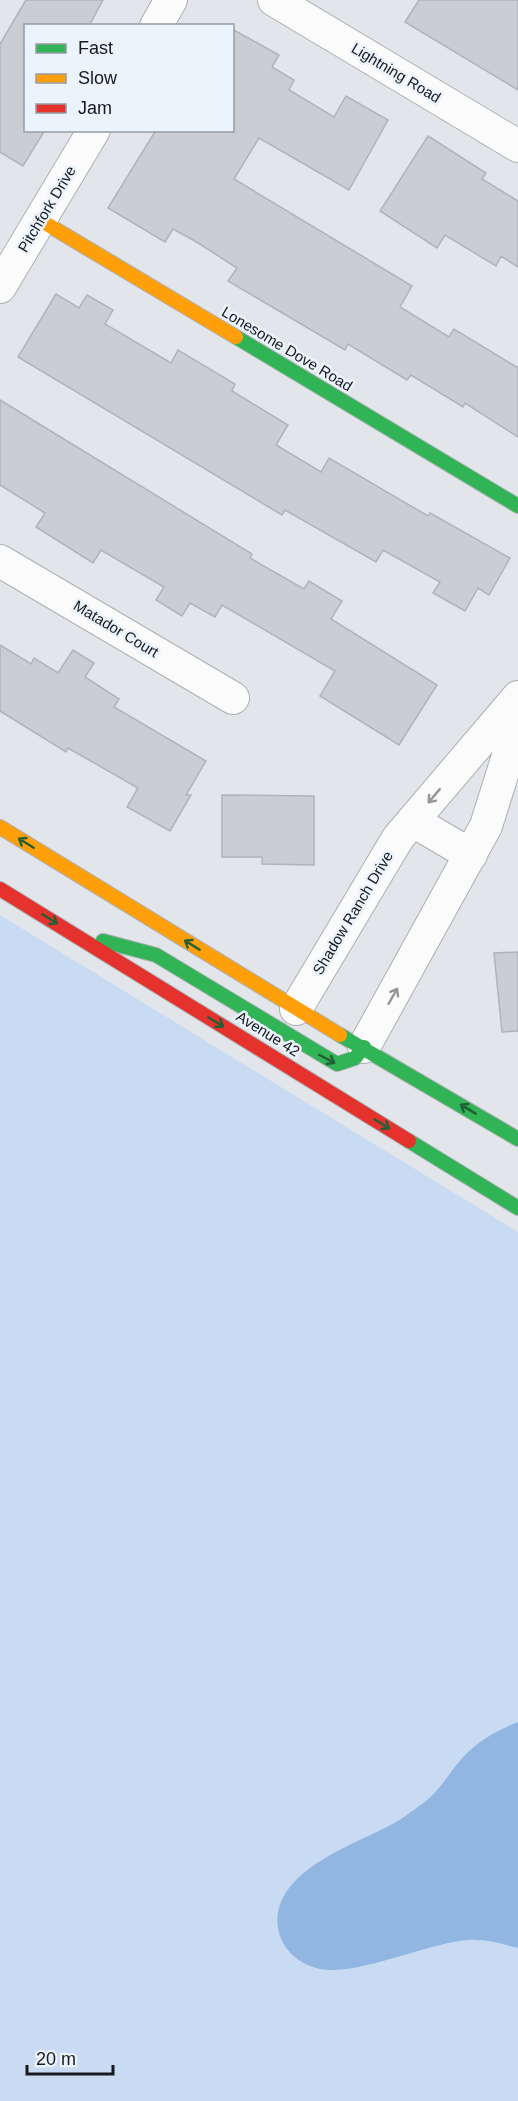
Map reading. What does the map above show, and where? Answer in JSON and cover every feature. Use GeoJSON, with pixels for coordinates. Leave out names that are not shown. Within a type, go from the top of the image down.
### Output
{"type":"FeatureCollection","features":[{"type":"Feature","properties":{"kind":"street"},"geometry":{"type":"LineString","coordinates":[[157,24],[171,0]]}},
{"type":"Feature","properties":{"kind":"street","name":"Lightning Road"},"geometry":{"type":"LineString","coordinates":[[274,0],[518,146]]}},
{"type":"Feature","properties":{"kind":"street","name":"Pitchfork Drive"},"geometry":{"type":"LineString","coordinates":[[0,287],[92,132]]}},
{"type":"Feature","properties":{"kind":"street","name":"Lonesome Dove Road"},"geometry":{"type":"LineString","coordinates":[[40,220],[518,506]]}},
{"type":"Feature","properties":{"kind":"street","name":"Matador Court"},"geometry":{"type":"LineString","coordinates":[[0,561],[233,698]]}},
{"type":"Feature","properties":{"kind":"street","name":"Shadow Ranch Drive"},"geometry":{"type":"LineString","coordinates":[[296,1009],[398,838],[518,697]]}},
{"type":"Feature","properties":{"kind":"street"},"geometry":{"type":"LineString","coordinates":[[69,932],[156,955],[337,1064],[355,1058],[364,1047],[486,826],[518,724]]}},
{"type":"Feature","properties":{"kind":"street"},"geometry":{"type":"LineString","coordinates":[[413,821],[471,855]]}},
{"type":"Feature","properties":{"kind":"street"},"geometry":{"type":"LineString","coordinates":[[0,827],[296,1009],[518,1139]]}},
{"type":"Feature","properties":{"kind":"street","name":"Avenue 42"},"geometry":{"type":"LineString","coordinates":[[0,889],[518,1208]]}},
{"type":"Feature","properties":{"kind":"shaded area"},"geometry":{"type":"Polygon","coordinates":[[[0,915],[518,1232],[518,2101],[0,2101],[0,915]]]}},
{"type":"Feature","properties":{"kind":"water"},"geometry":{"type":"Polygon","coordinates":[[[518,1722],[518,1948],[487,1941],[469,1940],[452,1942],[367,1965],[328,1970],[313,1967],[295,1957],[286,1947],[280,1935],[279,1908],[288,1890],[302,1875],[320,1861],[407,1815],[431,1796],[470,1750],[503,1728],[518,1722]]]}},
{"type":"Feature","properties":{"kind":"building"},"geometry":{"type":"Polygon","coordinates":[[[26,0],[103,0],[90,24],[24,24],[24,132],[44,132],[23,166],[0,152],[0,44],[26,0]]]}},
{"type":"Feature","properties":{"kind":"building"},"geometry":{"type":"Polygon","coordinates":[[[419,0],[518,0],[518,90],[405,22],[419,0]]]}},
{"type":"Feature","properties":{"kind":"building"},"geometry":{"type":"Polygon","coordinates":[[[234,30],[279,55],[272,67],[294,80],[289,90],[334,117],[346,96],[388,120],[349,190],[259,138],[234,179],[412,286],[400,307],[449,337],[454,329],[518,368],[518,437],[465,403],[463,407],[411,375],[407,380],[348,344],[345,350],[228,281],[237,268],[195,241],[173,229],[165,242],[108,208],[155,132],[234,132],[234,30]]]}},
{"type":"Feature","properties":{"kind":"building"},"geometry":{"type":"Polygon","coordinates":[[[428,136],[486,173],[482,179],[518,201],[518,267],[501,256],[496,266],[445,235],[437,248],[380,211],[428,136]]]}},
{"type":"Feature","properties":{"kind":"building"},"geometry":{"type":"Polygon","coordinates":[[[56,294],[79,308],[87,295],[113,310],[105,324],[171,363],[178,350],[235,384],[232,391],[288,425],[276,445],[321,472],[329,458],[428,516],[430,513],[510,558],[489,595],[478,588],[465,611],[433,593],[440,582],[383,550],[376,562],[285,510],[282,515],[18,357],[56,294]]]}},
{"type":"Feature","properties":{"kind":"building"},"geometry":{"type":"Polygon","coordinates":[[[0,400],[252,554],[250,558],[304,589],[309,581],[342,601],[331,619],[437,685],[399,745],[320,696],[335,671],[222,605],[215,617],[190,603],[182,616],[156,600],[164,587],[101,550],[93,563],[36,527],[45,513],[0,485],[0,400]]]}},
{"type":"Feature","properties":{"kind":"building"},"geometry":{"type":"Polygon","coordinates":[[[0,645],[31,664],[34,658],[58,673],[73,650],[94,663],[85,677],[119,699],[114,707],[206,761],[186,795],[191,795],[170,831],[127,807],[138,788],[68,748],[66,752],[0,711],[0,645]]]}},
{"type":"Feature","properties":{"kind":"building"},"geometry":{"type":"Polygon","coordinates":[[[222,795],[314,796],[314,865],[262,864],[262,857],[222,857],[222,795]]]}},
{"type":"Feature","properties":{"kind":"building"},"geometry":{"type":"Polygon","coordinates":[[[518,952],[518,1031],[502,1032],[494,953],[518,952]]]}},
{"type":"Feature","properties":{"kind":"traffic: fast"},"geometry":{"type":"LineString","coordinates":[[236,337],[518,506]]}},
{"type":"Feature","properties":{"kind":"traffic: fast"},"geometry":{"type":"LineString","coordinates":[[103,941],[156,955],[337,1064],[355,1058],[364,1047]]}},
{"type":"Feature","properties":{"kind":"traffic: fast"},"geometry":{"type":"LineString","coordinates":[[340,1035],[518,1139]]}},
{"type":"Feature","properties":{"kind":"traffic: fast"},"geometry":{"type":"LineString","coordinates":[[409,1141],[518,1208]]}},
{"type":"Feature","properties":{"kind":"traffic: slow"},"geometry":{"type":"LineString","coordinates":[[40,220],[236,337]]}},
{"type":"Feature","properties":{"kind":"traffic: slow"},"geometry":{"type":"LineString","coordinates":[[0,827],[340,1035]]}},
{"type":"Feature","properties":{"kind":"traffic: jam"},"geometry":{"type":"LineString","coordinates":[[0,889],[409,1141]]}}]}
